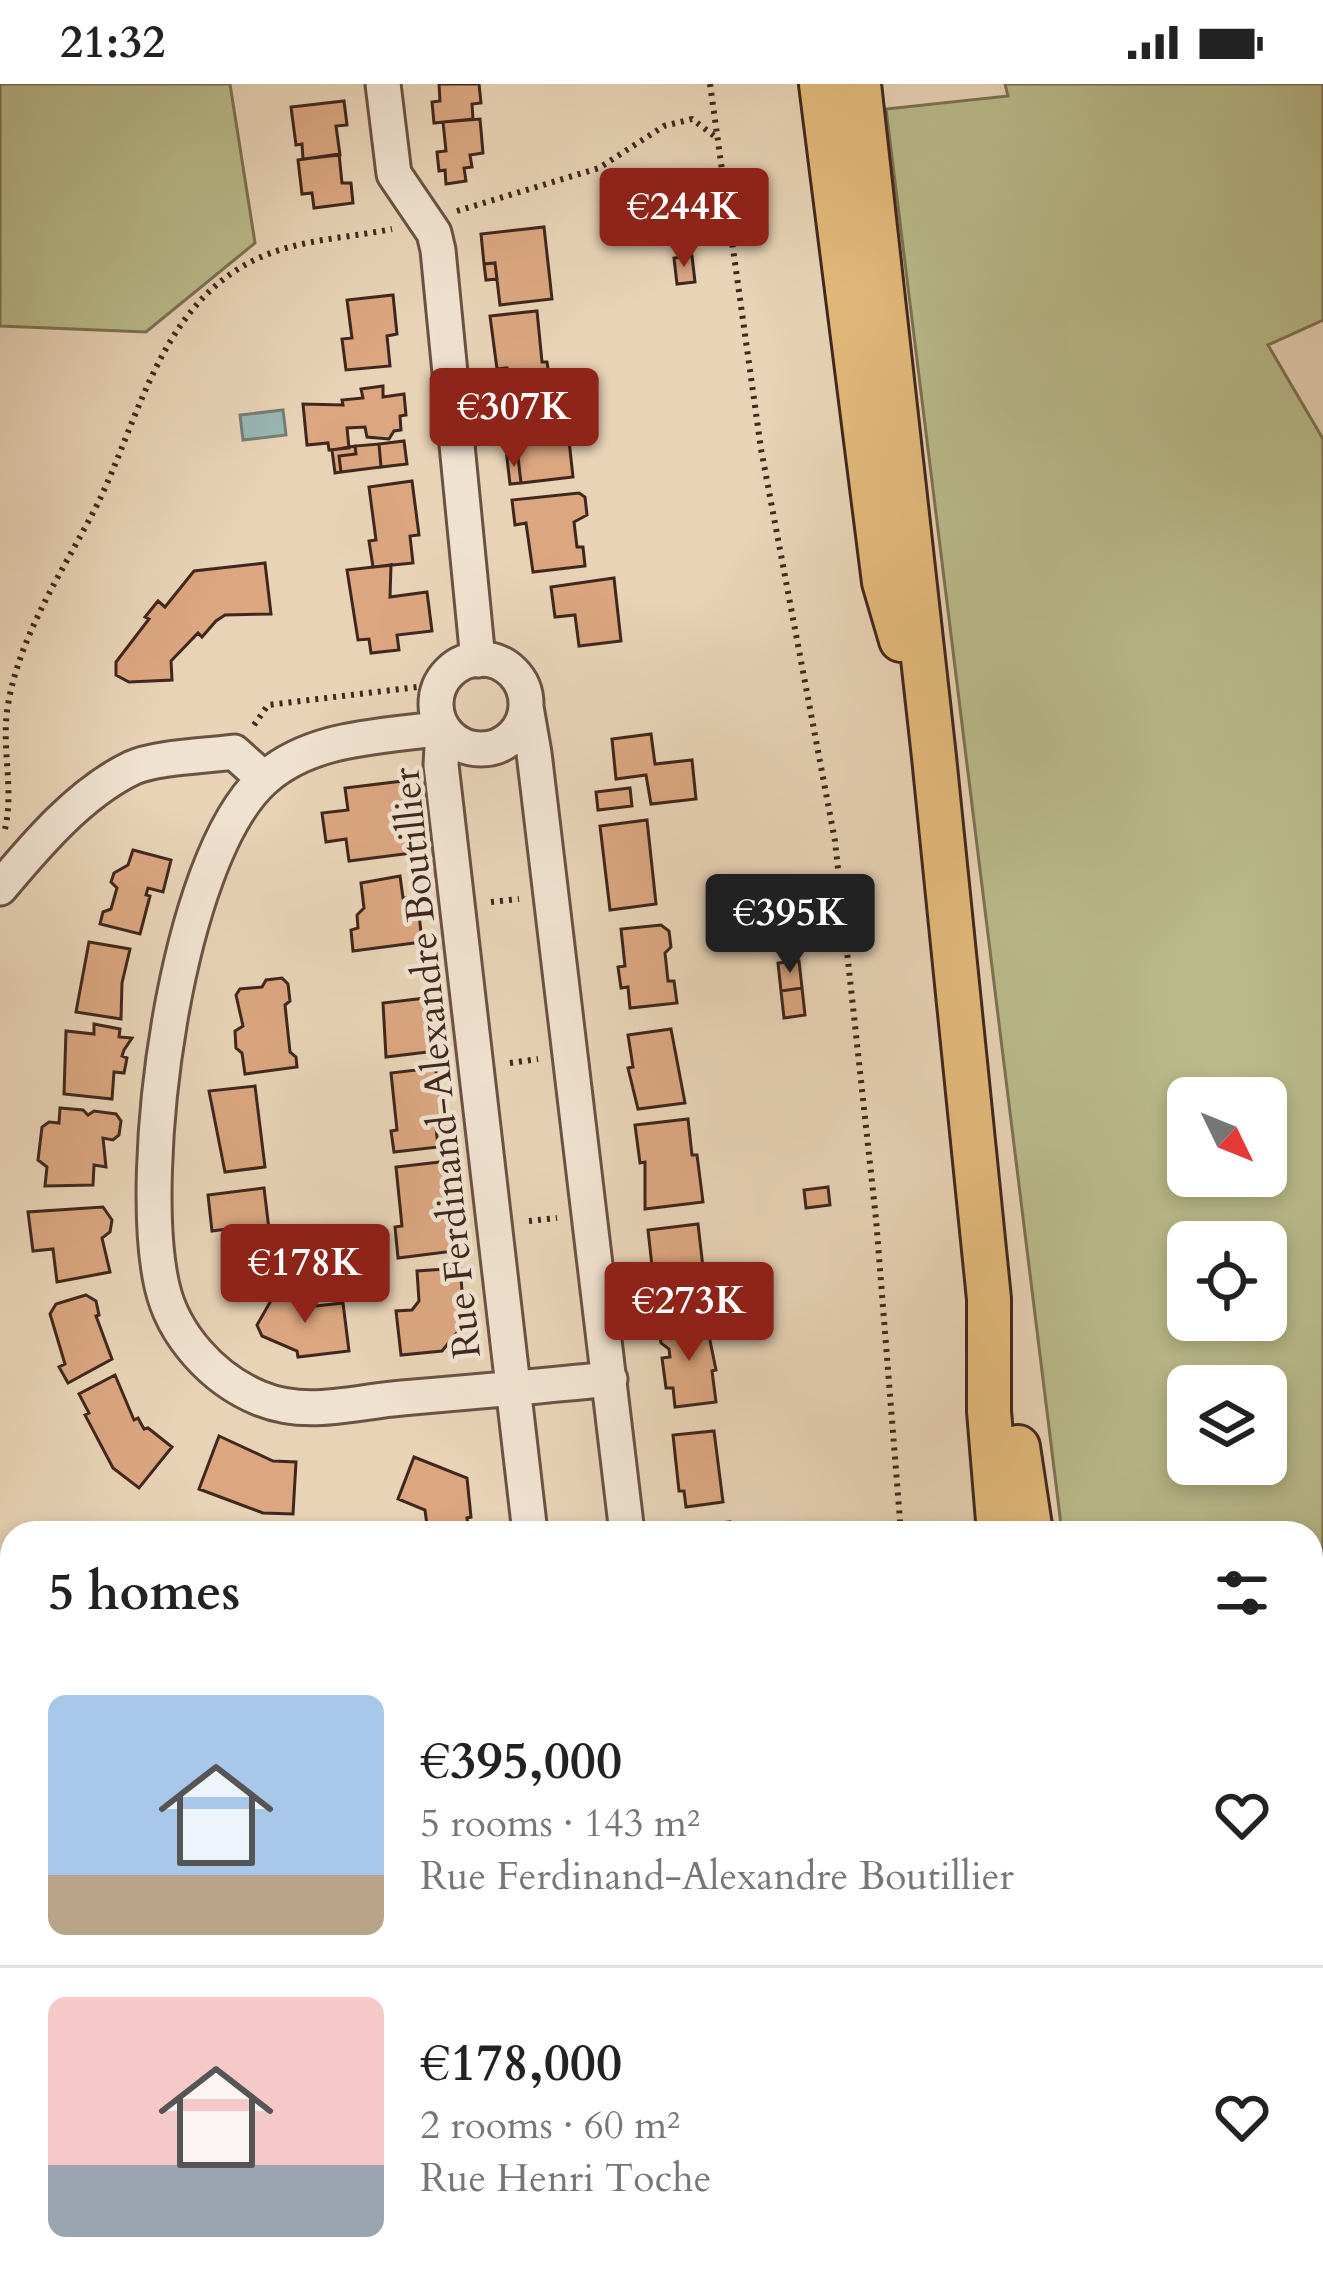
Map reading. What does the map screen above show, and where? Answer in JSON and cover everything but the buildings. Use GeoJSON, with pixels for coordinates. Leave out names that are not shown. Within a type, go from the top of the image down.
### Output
{"type":"FeatureCollection","features":[{"type":"Feature","properties":{"kind":"main road"},"geometry":{"type":"LineString","coordinates":[[821,84],[884,583],[934,757]]}},
{"type":"Feature","properties":{"kind":"main road"},"geometry":{"type":"LineString","coordinates":[[859,84],[988,1299],[989,1411],[998,1521]]}},
{"type":"Feature","properties":{"kind":"main road"},"geometry":{"type":"LineString","coordinates":[[988,1299],[1007,1372],[1028,1521]]}},
{"type":"Feature","properties":{"kind":"street"},"geometry":{"type":"LineString","coordinates":[[383,84],[394,174],[426,220],[438,250],[478,660]]}},
{"type":"Feature","properties":{"kind":"street"},"geometry":{"type":"LineString","coordinates":[[526,707],[515,733],[490,748],[462,745],[443,728],[436,706],[442,684],[456,667],[478,660],[498,663],[514,674],[523,689],[526,707],[552,895],[626,1521]]}},
{"type":"Feature","properties":{"kind":"street"},"geometry":{"type":"LineString","coordinates":[[443,728],[319,747],[264,779],[229,826],[198,907],[178,978],[157,1115],[156,1236],[162,1287],[179,1328],[208,1364],[247,1393],[282,1406],[317,1409],[514,1388]]}},
{"type":"Feature","properties":{"kind":"street","name":"Rue Ferdinand-Alexandre Boutillier"},"geometry":{"type":"LineString","coordinates":[[443,728],[441,765],[529,1521]]}},
{"type":"Feature","properties":{"kind":"street"},"geometry":{"type":"LineString","coordinates":[[0,888],[80,805],[135,766],[234,752],[264,779]]}},
{"type":"Feature","properties":{"kind":"street","name":"Rue Ferdinand-Alexandre Boutillier"},"geometry":{"type":"LineString","coordinates":[[514,1388],[610,1378]]}},
{"type":"Feature","properties":{"kind":"path"},"geometry":{"type":"LineString","coordinates":[[710,84],[761,449],[835,841],[876,1219],[900,1521]]}},
{"type":"Feature","properties":{"kind":"path"},"geometry":{"type":"LineString","coordinates":[[0,838],[10,805],[8,711],[26,649],[48,594],[119,459],[154,371],[190,315],[218,284],[252,261],[318,238],[426,220],[599,168],[674,122],[692,119],[717,138]]}},
{"type":"Feature","properties":{"kind":"path"},"geometry":{"type":"LineString","coordinates":[[234,752],[268,706],[442,684]]}},
{"type":"Feature","properties":{"kind":"path"},"geometry":{"type":"LineString","coordinates":[[457,906],[552,895]]}},
{"type":"Feature","properties":{"kind":"path"},"geometry":{"type":"LineString","coordinates":[[476,1068],[571,1054]]}},
{"type":"Feature","properties":{"kind":"path"},"geometry":{"type":"LineString","coordinates":[[494,1225],[591,1215]]}},
{"type":"Feature","properties":{"kind":"green space"},"geometry":{"type":"Polygon","coordinates":[[[0,84],[230,84],[255,243],[146,332],[0,326],[0,84]]]}},
{"type":"Feature","properties":{"kind":"green space"},"geometry":{"type":"Polygon","coordinates":[[[1005,84],[1323,84],[1323,320],[1268,345],[1323,439],[1323,1521],[1061,1521],[886,109],[1008,96],[1005,84]]]}},
{"type":"Feature","properties":{"kind":"water"},"geometry":{"type":"Polygon","coordinates":[[[283,410],[286,435],[243,440],[240,415],[283,410]]]}}]}
